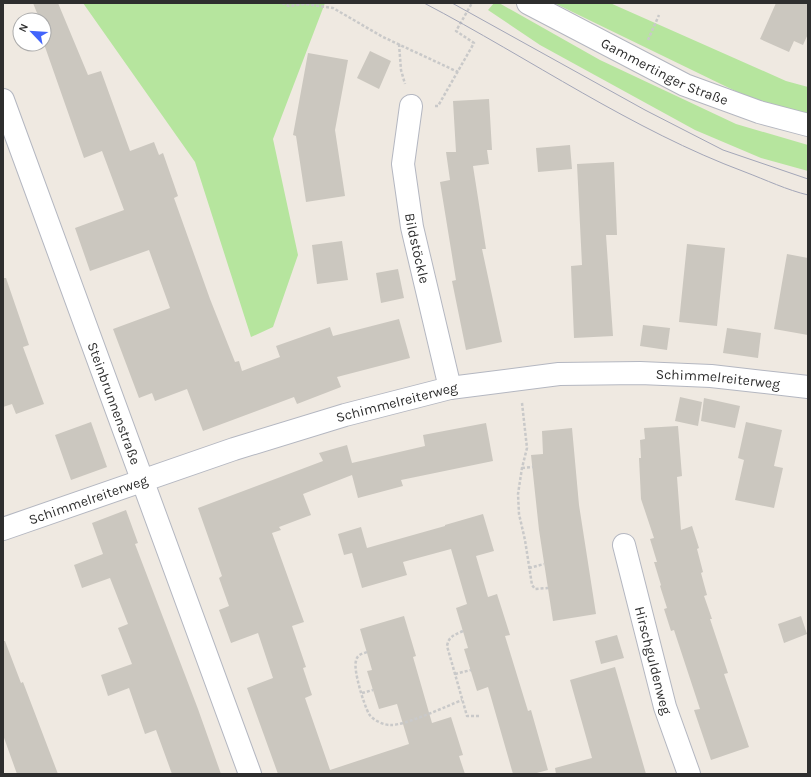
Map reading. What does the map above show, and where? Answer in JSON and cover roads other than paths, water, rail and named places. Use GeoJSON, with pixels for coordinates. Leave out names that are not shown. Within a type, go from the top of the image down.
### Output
{"type":"FeatureCollection","features":[{"type":"Feature","properties":{"kind":"street","name":"Gammertinger Straße"},"geometry":{"type":"LineString","coordinates":[[528,3],[685,85],[759,112],[808,125]]}},
{"type":"Feature","properties":{"kind":"street","name":"Steinbrunnenstraße"},"geometry":{"type":"LineString","coordinates":[[3,100],[250,774]]}},
{"type":"Feature","properties":{"kind":"street","name":"Bildstöckle"},"geometry":{"type":"LineString","coordinates":[[411,106],[403,164],[412,227],[450,388]]}},
{"type":"Feature","properties":{"kind":"street","name":"Schimmelreiterweg"},"geometry":{"type":"LineString","coordinates":[[3,529],[234,449],[345,415],[450,388],[559,374],[640,373],[711,376],[808,387]]}},
{"type":"Feature","properties":{"kind":"street","name":"Hirschguldenweg"},"geometry":{"type":"LineString","coordinates":[[624,546],[665,707],[689,774]]}},
{"type":"Feature","properties":{"kind":"tram line"},"geometry":{"type":"LineString","coordinates":[[424,3],[582,93],[662,136],[703,155],[784,188],[808,195]]}},
{"type":"Feature","properties":{"kind":"tram line"},"geometry":{"type":"LineString","coordinates":[[452,3],[645,110],[723,150],[808,179]]}}]}
